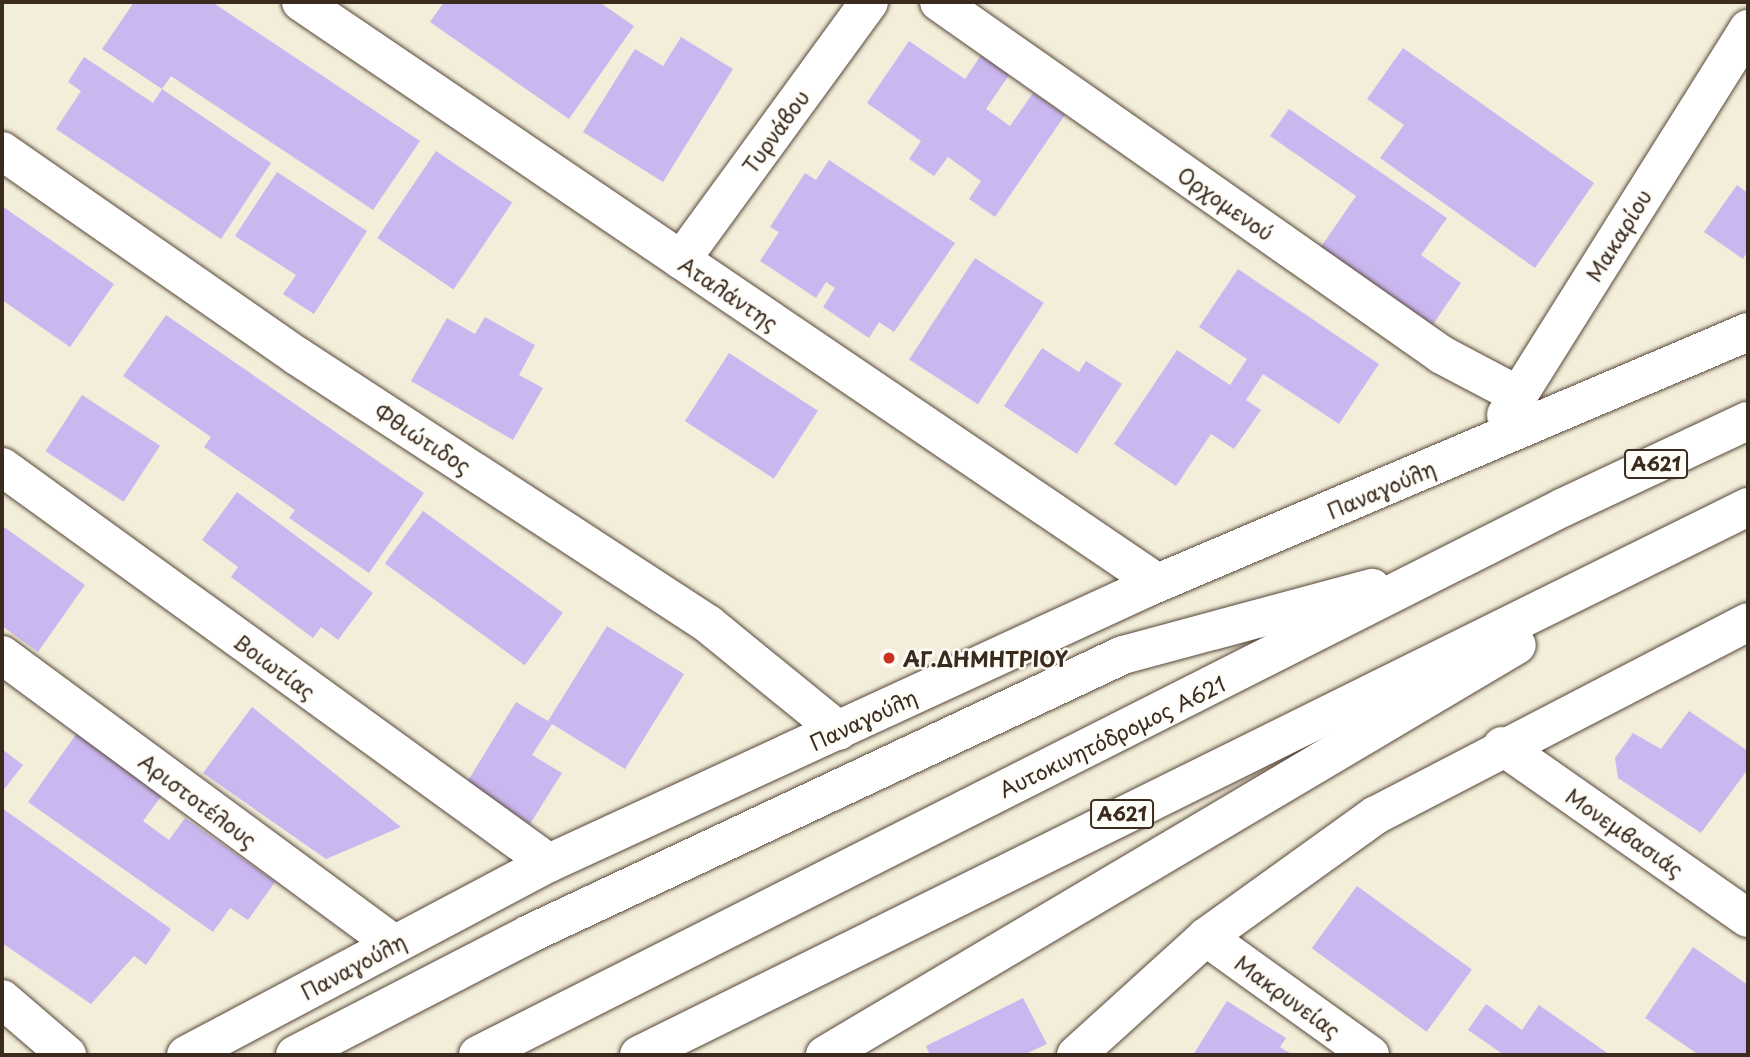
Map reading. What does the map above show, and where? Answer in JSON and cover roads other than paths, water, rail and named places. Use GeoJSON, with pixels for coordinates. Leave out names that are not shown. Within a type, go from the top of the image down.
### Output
{"type":"FeatureCollection","features":[{"type":"Feature","properties":{"kind":"main road","name":"Αταλάντης"},"geometry":{"type":"LineString","coordinates":[[301,2],[1158,583]]}},
{"type":"Feature","properties":{"kind":"main road","name":"Τυρνάβου"},"geometry":{"type":"LineString","coordinates":[[681,260],[869,2]]}},
{"type":"Feature","properties":{"kind":"main road","name":"Ορχομενού"},"geometry":{"type":"LineString","coordinates":[[939,2],[1442,355],[1518,395]]}},
{"type":"Feature","properties":{"kind":"main road","name":"Μακαρίου"},"geometry":{"type":"LineString","coordinates":[[1490,443],[1748,29]]}},
{"type":"Feature","properties":{"kind":"main road","name":"Φθιώτιδος"},"geometry":{"type":"LineString","coordinates":[[2,151],[297,356],[708,624],[839,731]]}},
{"type":"Feature","properties":{"kind":"main road","name":"Παναγούλη"},"geometry":{"type":"LineString","coordinates":[[186,1055],[549,863],[1158,583],[1748,332]]}},
{"type":"Feature","properties":{"kind":"main road","name":"Αυτοκινητόδρομος Α621"},"geometry":{"type":"LineString","coordinates":[[478,1055],[1438,570],[1748,421]]}},
{"type":"Feature","properties":{"kind":"main road","name":"Βοιωτίας"},"geometry":{"type":"LineString","coordinates":[[2,467],[549,863]]}},
{"type":"Feature","properties":{"kind":"main road","name":"Α621"},"geometry":{"type":"LineString","coordinates":[[639,1055],[1748,508]]}},
{"type":"Feature","properties":{"kind":"main road"},"geometry":{"type":"LineString","coordinates":[[295,1055],[529,934],[1123,655],[1438,570]]}},
{"type":"Feature","properties":{"kind":"main road"},"geometry":{"type":"LineString","coordinates":[[825,1055],[1564,618],[1607,576]]}},
{"type":"Feature","properties":{"kind":"main road"},"geometry":{"type":"LineString","coordinates":[[1076,1055],[1206,937],[1376,815],[1502,747],[1748,622]]}},
{"type":"Feature","properties":{"kind":"main road","name":"Αριστοτέλους"},"geometry":{"type":"LineString","coordinates":[[2,654],[394,944]]}},
{"type":"Feature","properties":{"kind":"main road","name":"Μονεμβασιάς"},"geometry":{"type":"LineString","coordinates":[[1502,747],[1748,918]]}},
{"type":"Feature","properties":{"kind":"main road","name":"Μακρυνείας"},"geometry":{"type":"LineString","coordinates":[[1206,937],[1370,1055]]}},
{"type":"Feature","properties":{"kind":"main road"},"geometry":{"type":"LineString","coordinates":[[2,999],[66,1055]]}},
{"type":"Feature","properties":{"kind":"place","name":"ΑΓ.ΔΗΜΗΤΡΙΟΥ"},"geometry":{"type":"Point","coordinates":[889,658]}}]}
